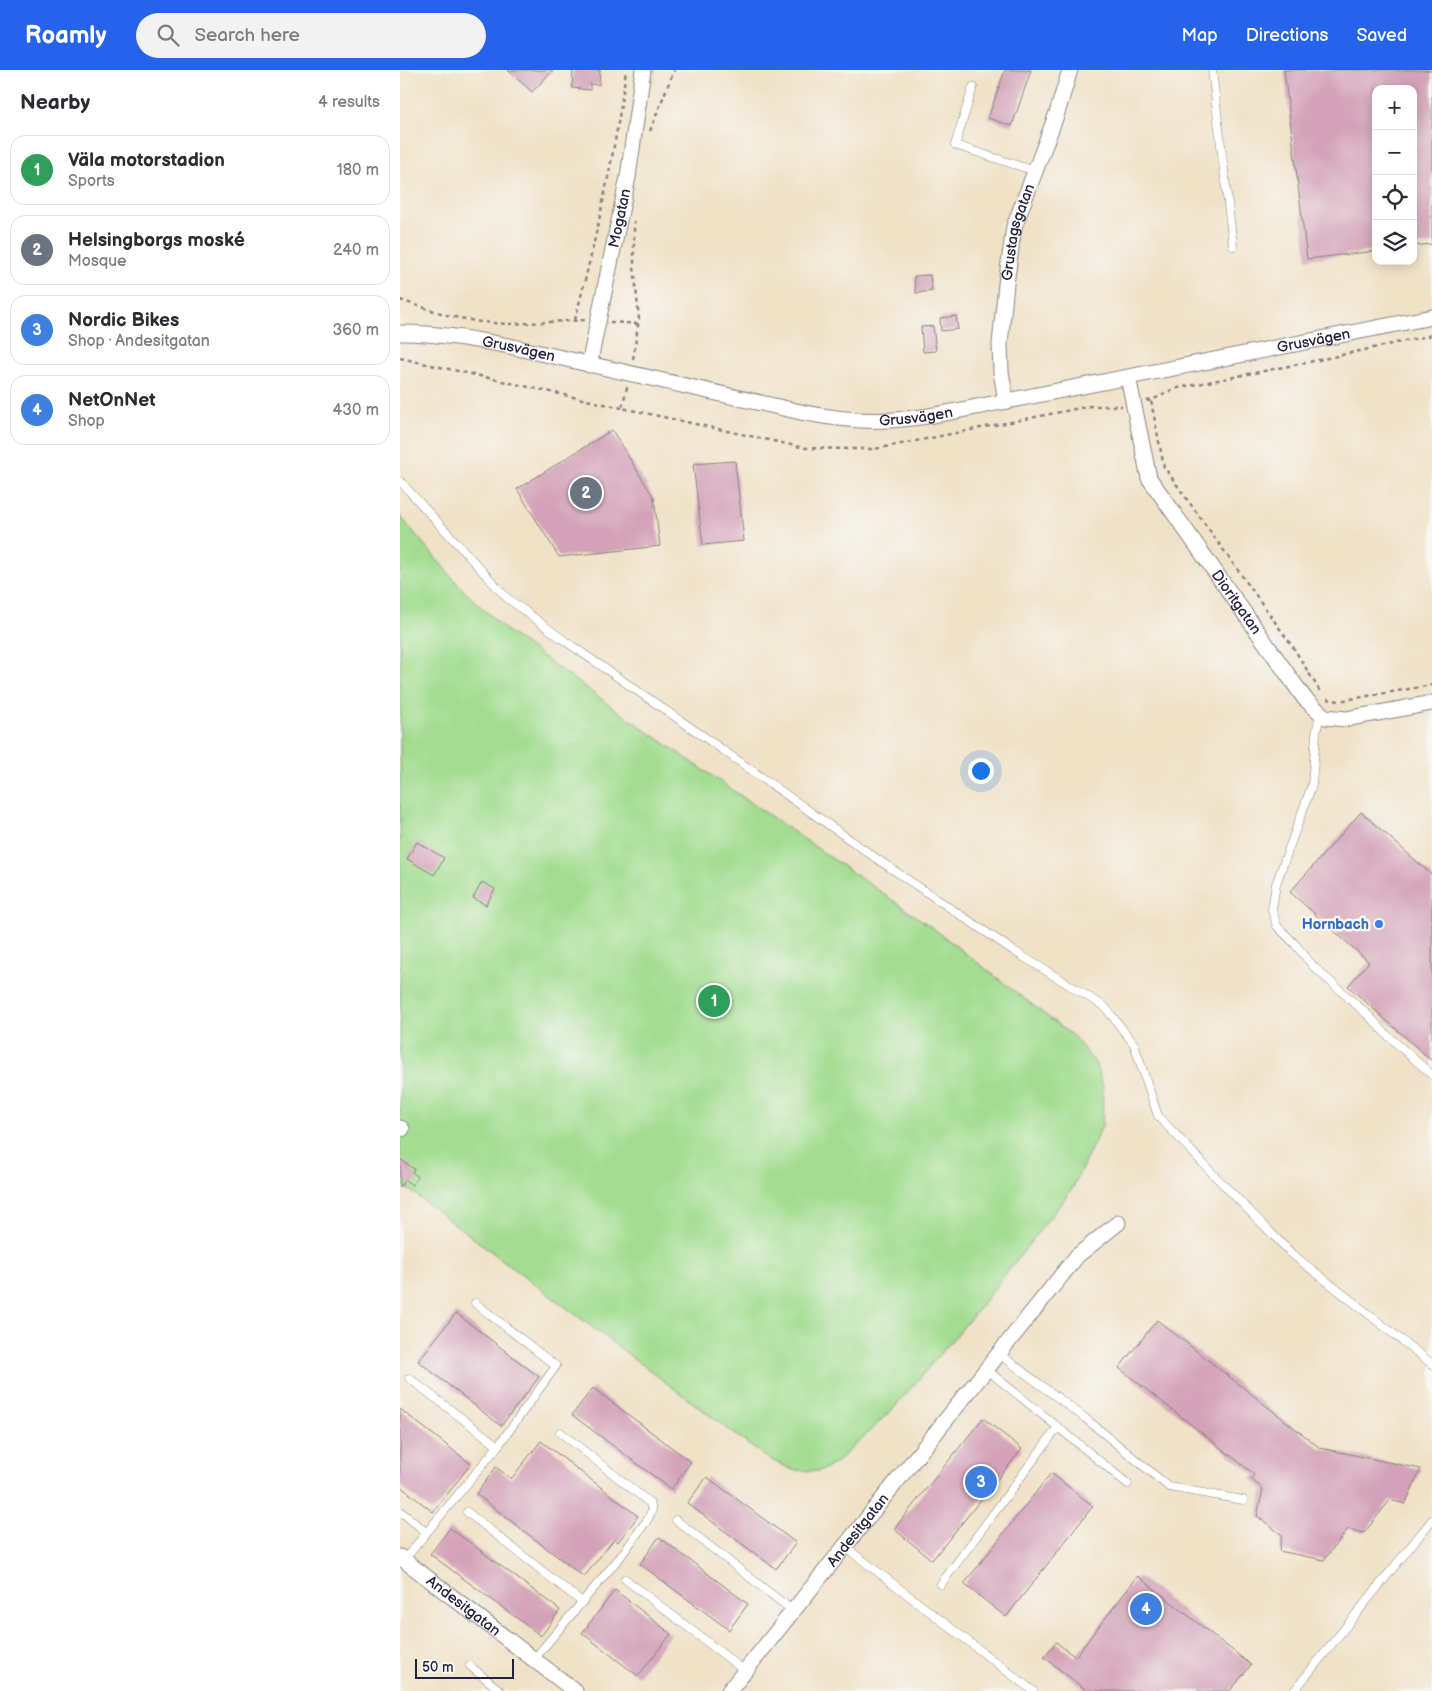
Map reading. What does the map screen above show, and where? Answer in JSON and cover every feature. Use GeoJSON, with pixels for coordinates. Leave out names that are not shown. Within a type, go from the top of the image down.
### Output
{"type":"FeatureCollection","features":[{"type":"Feature","properties":{"kind":"street","name":"Mogatan"},"geometry":{"type":"LineString","coordinates":[[590,365],[628,177],[643,70]]}},
{"type":"Feature","properties":{"kind":"street","name":"Grustagsgatan"},"geometry":{"type":"LineString","coordinates":[[1006,401],[1000,359],[1006,284],[1016,219],[1057,113],[1070,70]]}},
{"type":"Feature","properties":{"kind":"street","name":"Grusvägen"},"geometry":{"type":"LineString","coordinates":[[400,333],[427,333],[463,337],[805,413],[859,421],[909,420],[1432,317]]}},
{"type":"Feature","properties":{"kind":"street","name":"Dioritgatan"},"geometry":{"type":"LineString","coordinates":[[1128,377],[1149,478],[1305,699],[1320,713]]}},
{"type":"Feature","properties":{"kind":"street"},"geometry":{"type":"LineString","coordinates":[[1320,713],[1325,717],[1346,719],[1431,705]]}},
{"type":"Feature","properties":{"kind":"street","name":"Andesitgatan"},"geometry":{"type":"LineString","coordinates":[[729,1691],[1077,1256],[1118,1223]]}},
{"type":"Feature","properties":{"kind":"street","name":"Andesitgatan"},"geometry":{"type":"LineString","coordinates":[[402,1559],[575,1691]]}},
{"type":"Feature","properties":{"kind":"lane"},"geometry":{"type":"LineString","coordinates":[[1212,70],[1232,246]]}},
{"type":"Feature","properties":{"kind":"lane"},"geometry":{"type":"LineString","coordinates":[[973,87],[955,145],[1034,171]]}},
{"type":"Feature","properties":{"kind":"lane"},"geometry":{"type":"LineString","coordinates":[[400,482],[506,597],[564,641],[880,861],[1104,1007],[1134,1044],[1158,1116],[1292,1254],[1432,1364]]}},
{"type":"Feature","properties":{"kind":"lane"},"geometry":{"type":"LineString","coordinates":[[1320,713],[1316,734],[1312,785],[1276,884],[1272,910],[1277,926],[1313,966],[1432,1075]]}},
{"type":"Feature","properties":{"kind":"lane"},"geometry":{"type":"LineString","coordinates":[[402,1559],[498,1446],[556,1366],[475,1303]]}},
{"type":"Feature","properties":{"kind":"lane"},"geometry":{"type":"LineString","coordinates":[[998,1353],[1085,1418],[1169,1487],[1243,1500]]}},
{"type":"Feature","properties":{"kind":"lane"},"geometry":{"type":"LineString","coordinates":[[986,1369],[1128,1484]]}},
{"type":"Feature","properties":{"kind":"lane"},"geometry":{"type":"LineString","coordinates":[[409,1378],[498,1446]]}},
{"type":"Feature","properties":{"kind":"lane"},"geometry":{"type":"LineString","coordinates":[[941,1584],[1058,1427]]}},
{"type":"Feature","properties":{"kind":"lane"},"geometry":{"type":"LineString","coordinates":[[534,1660],[621,1556],[648,1519],[652,1510],[650,1503],[560,1432]]}},
{"type":"Feature","properties":{"kind":"lane"},"geometry":{"type":"LineString","coordinates":[[400,1511],[426,1532]]}},
{"type":"Feature","properties":{"kind":"lane"},"geometry":{"type":"LineString","coordinates":[[467,1512],[582,1602]]}},
{"type":"Feature","properties":{"kind":"lane"},"geometry":{"type":"LineString","coordinates":[[676,1520],[793,1612]]}},
{"type":"Feature","properties":{"kind":"lane"},"geometry":{"type":"LineString","coordinates":[[1294,1691],[1432,1520]]}},
{"type":"Feature","properties":{"kind":"lane"},"geometry":{"type":"LineString","coordinates":[[844,1546],[1033,1691]]}},
{"type":"Feature","properties":{"kind":"lane"},"geometry":{"type":"LineString","coordinates":[[625,1579],[746,1671]]}},
{"type":"Feature","properties":{"kind":"lane"},"geometry":{"type":"LineString","coordinates":[[470,1666],[501,1691]]}},
{"type":"Feature","properties":{"kind":"path"},"geometry":{"type":"LineString","coordinates":[[575,320],[609,170],[626,70]]}},
{"type":"Feature","properties":{"kind":"path"},"geometry":{"type":"LineString","coordinates":[[649,134],[674,70]]}},
{"type":"Feature","properties":{"kind":"path"},"geometry":{"type":"LineString","coordinates":[[622,408],[638,324],[638,302],[634,266],[634,220]]}},
{"type":"Feature","properties":{"kind":"path"},"geometry":{"type":"LineString","coordinates":[[400,300],[450,316],[480,322],[509,324],[575,320],[638,324]]}},
{"type":"Feature","properties":{"kind":"path"},"geometry":{"type":"LineString","coordinates":[[400,358],[805,448],[854,450],[900,444],[1090,406],[1113,407],[1134,404],[1156,399],[1168,391],[1178,388],[1320,360],[1432,335]]}},
{"type":"Feature","properties":{"kind":"path"},"geometry":{"type":"LineString","coordinates":[[1151,400],[1164,467],[1293,647],[1323,696],[1328,700],[1339,701],[1432,685]]}},
{"type":"Feature","properties":{"kind":"green space"},"geometry":{"type":"Polygon","coordinates":[[[400,516],[463,590],[508,632],[625,716],[930,926],[1074,1037],[1095,1063],[1103,1087],[1102,1126],[1072,1189],[976,1312],[893,1409],[838,1461],[827,1468],[818,1471],[793,1470],[769,1459],[400,1183],[400,516]]]}},
{"type":"Feature","properties":{"kind":"building"},"geometry":{"type":"Polygon","coordinates":[[[508,70],[553,70],[532,92],[508,70]]]}},
{"type":"Feature","properties":{"kind":"building"},"geometry":{"type":"Polygon","coordinates":[[[573,70],[600,70],[599,85],[590,84],[590,90],[572,88],[573,70]]]}},
{"type":"Feature","properties":{"kind":"building"},"geometry":{"type":"Polygon","coordinates":[[[1005,70],[1031,70],[1012,126],[988,118],[1005,70]]]}},
{"type":"Feature","properties":{"kind":"building"},"geometry":{"type":"Polygon","coordinates":[[[1284,70],[1432,70],[1432,244],[1417,246],[1417,85],[1372,85],[1372,251],[1307,259],[1284,70]]]}},
{"type":"Feature","properties":{"kind":"building"},"geometry":{"type":"Polygon","coordinates":[[[930,275],[932,291],[916,293],[914,276],[930,275]]]}},
{"type":"Feature","properties":{"kind":"building"},"geometry":{"type":"Polygon","coordinates":[[[956,316],[958,329],[941,331],[940,318],[956,316]]]}},
{"type":"Feature","properties":{"kind":"building"},"geometry":{"type":"Polygon","coordinates":[[[933,326],[936,351],[923,352],[921,327],[933,326]]]}},
{"type":"Feature","properties":{"kind":"building"},"geometry":{"type":"Polygon","coordinates":[[[612,430],[654,498],[660,546],[559,557],[517,489],[612,430]]]}},
{"type":"Feature","properties":{"kind":"building"},"geometry":{"type":"Polygon","coordinates":[[[735,461],[744,541],[703,545],[693,464],[735,461]]]}},
{"type":"Feature","properties":{"kind":"building","name":"Hornbach"},"geometry":{"type":"Polygon","coordinates":[[[1361,812],[1432,875],[1432,1061],[1348,986],[1369,962],[1290,892],[1361,812]]]}},
{"type":"Feature","properties":{"kind":"building"},"geometry":{"type":"Polygon","coordinates":[[[417,842],[444,858],[434,875],[407,859],[417,842]]]}},
{"type":"Feature","properties":{"kind":"building"},"geometry":{"type":"Polygon","coordinates":[[[482,882],[495,889],[486,905],[473,898],[482,882]]]}},
{"type":"Feature","properties":{"kind":"building"},"geometry":{"type":"Polygon","coordinates":[[[400,1159],[414,1169],[412,1172],[418,1177],[412,1185],[405,1180],[400,1188],[400,1159]]]}},
{"type":"Feature","properties":{"kind":"building"},"geometry":{"type":"Polygon","coordinates":[[[456,1313],[539,1377],[501,1426],[418,1361],[456,1313]]]}},
{"type":"Feature","properties":{"kind":"building"},"geometry":{"type":"Polygon","coordinates":[[[1157,1320],[1320,1448],[1421,1469],[1405,1504],[1390,1500],[1364,1533],[1348,1529],[1324,1560],[1279,1551],[1282,1535],[1257,1516],[1263,1489],[1251,1479],[1254,1474],[1119,1368],[1157,1320]]]}},
{"type":"Feature","properties":{"kind":"building"},"geometry":{"type":"Polygon","coordinates":[[[593,1388],[691,1462],[671,1489],[572,1415],[593,1388]]]}},
{"type":"Feature","properties":{"kind":"building"},"geometry":{"type":"Polygon","coordinates":[[[400,1409],[471,1464],[433,1512],[400,1486],[400,1409]]]}},
{"type":"Feature","properties":{"kind":"building"},"geometry":{"type":"Polygon","coordinates":[[[983,1418],[1022,1449],[932,1560],[894,1529],[983,1418]]]}},
{"type":"Feature","properties":{"kind":"building"},"geometry":{"type":"Polygon","coordinates":[[[541,1441],[638,1516],[618,1542],[614,1539],[584,1577],[476,1494],[496,1467],[511,1479],[541,1441]]]}},
{"type":"Feature","properties":{"kind":"building"},"geometry":{"type":"Polygon","coordinates":[[[1051,1473],[1093,1506],[1006,1617],[964,1584],[1051,1473]]]}},
{"type":"Feature","properties":{"kind":"building"},"geometry":{"type":"Polygon","coordinates":[[[707,1477],[796,1543],[776,1569],[687,1503],[707,1477]]]}},
{"type":"Feature","properties":{"kind":"building"},"geometry":{"type":"Polygon","coordinates":[[[450,1528],[560,1610],[541,1636],[430,1554],[450,1528]]]}},
{"type":"Feature","properties":{"kind":"building"},"geometry":{"type":"Polygon","coordinates":[[[659,1537],[748,1604],[729,1630],[640,1564],[659,1537]]]}},
{"type":"Feature","properties":{"kind":"building"},"geometry":{"type":"Polygon","coordinates":[[[1138,1576],[1251,1665],[1230,1691],[1087,1691],[1044,1657],[1056,1642],[1075,1657],[1138,1576]]]}},
{"type":"Feature","properties":{"kind":"building"},"geometry":{"type":"Polygon","coordinates":[[[615,1590],[671,1634],[638,1676],[582,1633],[615,1590]]]}},
{"type":"Feature","properties":{"kind":"place","name":"Helsingborgs moské"},"geometry":{"type":"Point","coordinates":[586,493]}},
{"type":"Feature","properties":{"kind":"place","name":"Hornbach"},"geometry":{"type":"Point","coordinates":[1379,924]}},
{"type":"Feature","properties":{"kind":"place","name":"Väla motorstadion"},"geometry":{"type":"Point","coordinates":[714,1001]}},
{"type":"Feature","properties":{"kind":"place","name":"Nordic Bikes"},"geometry":{"type":"Point","coordinates":[981,1482]}},
{"type":"Feature","properties":{"kind":"place","name":"NetOnNet"},"geometry":{"type":"Point","coordinates":[1146,1609]}}]}
